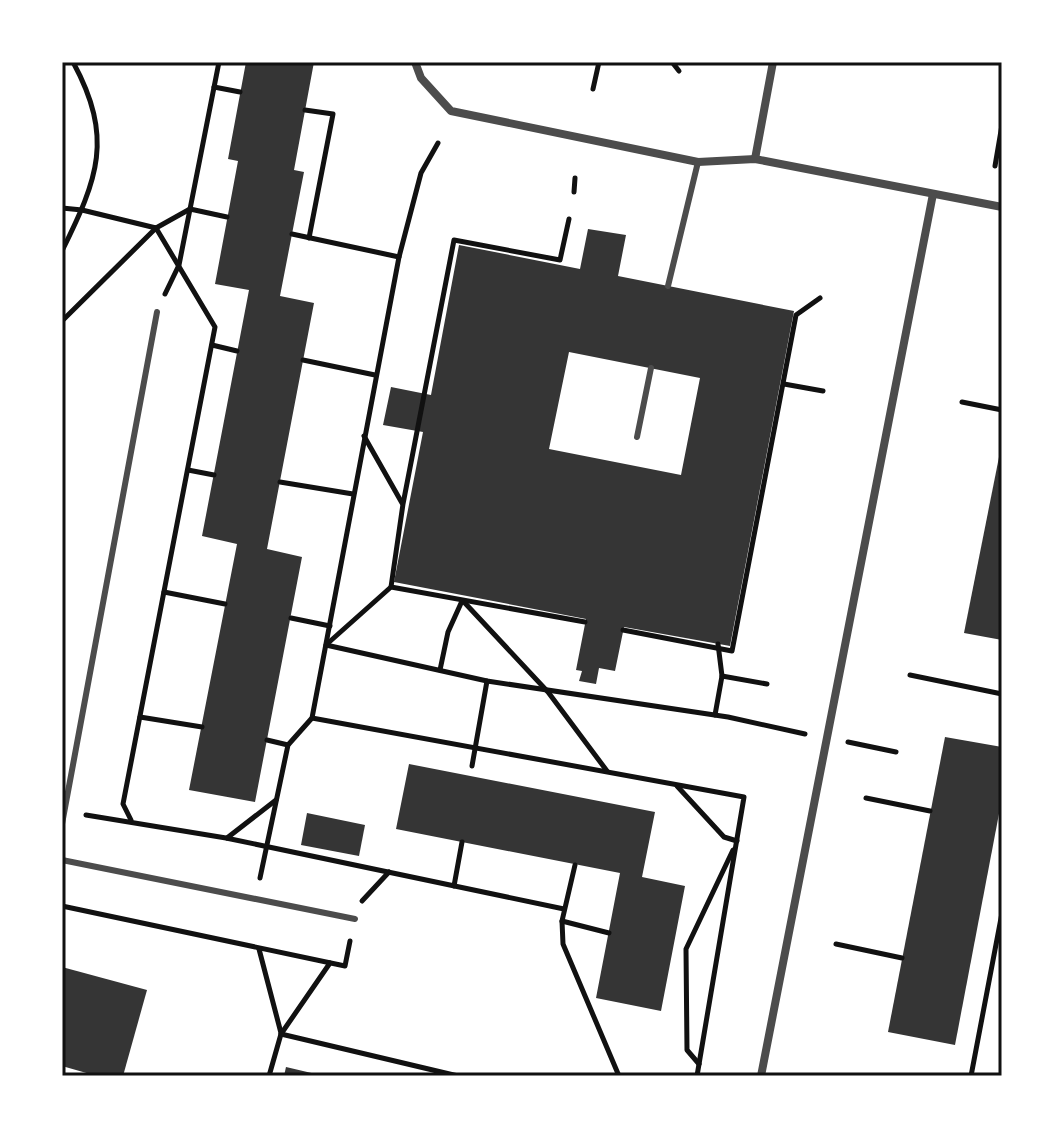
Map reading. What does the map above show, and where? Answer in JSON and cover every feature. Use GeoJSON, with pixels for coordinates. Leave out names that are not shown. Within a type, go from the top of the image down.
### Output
{"type":"FeatureCollection","features":[{"type":"Feature","properties":{"kind":"street"},"geometry":{"type":"LineString","coordinates":[[415,62],[421,78],[451,111],[698,162],[755,159],[1002,207]]}},
{"type":"Feature","properties":{"kind":"street"},"geometry":{"type":"LineString","coordinates":[[755,159],[773,62]]}},
{"type":"Feature","properties":{"kind":"street"},"geometry":{"type":"LineString","coordinates":[[761,1076],[933,194]]}},
{"type":"Feature","properties":{"kind":"lane"},"geometry":{"type":"LineString","coordinates":[[668,286],[698,162]]}},
{"type":"Feature","properties":{"kind":"lane"},"geometry":{"type":"LineString","coordinates":[[62,824],[157,312]]}},
{"type":"Feature","properties":{"kind":"lane"},"geometry":{"type":"LineString","coordinates":[[637,437],[651,368]]}},
{"type":"Feature","properties":{"kind":"lane"},"geometry":{"type":"LineString","coordinates":[[62,860],[355,919]]}},
{"type":"Feature","properties":{"kind":"path"},"geometry":{"type":"LineString","coordinates":[[62,251],[95,175],[99,132],[86,86],[73,62]]}},
{"type":"Feature","properties":{"kind":"path"},"geometry":{"type":"LineString","coordinates":[[179,265],[219,62]]}},
{"type":"Feature","properties":{"kind":"path"},"geometry":{"type":"LineString","coordinates":[[593,89],[599,62]]}},
{"type":"Feature","properties":{"kind":"path"},"geometry":{"type":"LineString","coordinates":[[672,62],[679,71]]}},
{"type":"Feature","properties":{"kind":"path"},"geometry":{"type":"LineString","coordinates":[[214,87],[240,92]]}},
{"type":"Feature","properties":{"kind":"path"},"geometry":{"type":"LineString","coordinates":[[305,110],[333,114],[309,238]]}},
{"type":"Feature","properties":{"kind":"path"},"geometry":{"type":"LineString","coordinates":[[995,166],[1002,125]]}},
{"type":"Feature","properties":{"kind":"path"},"geometry":{"type":"LineString","coordinates":[[258,899],[265,846],[288,745],[312,718],[399,257],[421,173],[438,143]]}},
{"type":"Feature","properties":{"kind":"path"},"geometry":{"type":"LineString","coordinates":[[574,192],[575,178]]}},
{"type":"Feature","properties":{"kind":"path"},"geometry":{"type":"LineString","coordinates":[[62,208],[156,228],[215,327],[123,804],[131,820]]}},
{"type":"Feature","properties":{"kind":"path"},"geometry":{"type":"LineString","coordinates":[[62,321],[156,228],[190,209],[227,217]]}},
{"type":"Feature","properties":{"kind":"path"},"geometry":{"type":"LineString","coordinates":[[326,645],[391,587],[403,504],[454,240],[560,260],[569,219]]}},
{"type":"Feature","properties":{"kind":"path"},"geometry":{"type":"LineString","coordinates":[[292,234],[399,257]]}},
{"type":"Feature","properties":{"kind":"path"},"geometry":{"type":"LineString","coordinates":[[623,630],[732,651],[796,315],[820,298]]}},
{"type":"Feature","properties":{"kind":"path"},"geometry":{"type":"LineString","coordinates":[[212,345],[237,351]]}},
{"type":"Feature","properties":{"kind":"path"},"geometry":{"type":"LineString","coordinates":[[303,360],[375,375]]}},
{"type":"Feature","properties":{"kind":"path"},"geometry":{"type":"LineString","coordinates":[[784,384],[823,391]]}},
{"type":"Feature","properties":{"kind":"path"},"geometry":{"type":"LineString","coordinates":[[962,402],[1002,410]]}},
{"type":"Feature","properties":{"kind":"path"},"geometry":{"type":"LineString","coordinates":[[364,436],[403,504]]}},
{"type":"Feature","properties":{"kind":"path"},"geometry":{"type":"LineString","coordinates":[[188,470],[214,475]]}},
{"type":"Feature","properties":{"kind":"path"},"geometry":{"type":"LineString","coordinates":[[280,482],[353,494]]}},
{"type":"Feature","properties":{"kind":"path"},"geometry":{"type":"LineString","coordinates":[[391,587],[585,622]]}},
{"type":"Feature","properties":{"kind":"path"},"geometry":{"type":"LineString","coordinates":[[164,592],[225,604]]}},
{"type":"Feature","properties":{"kind":"path"},"geometry":{"type":"LineString","coordinates":[[440,670],[448,632],[462,601]]}},
{"type":"Feature","properties":{"kind":"path"},"geometry":{"type":"LineString","coordinates":[[462,601],[548,692],[608,772]]}},
{"type":"Feature","properties":{"kind":"path"},"geometry":{"type":"LineString","coordinates":[[291,618],[330,626]]}},
{"type":"Feature","properties":{"kind":"path"},"geometry":{"type":"LineString","coordinates":[[326,645],[487,681],[715,715],[805,734]]}},
{"type":"Feature","properties":{"kind":"path"},"geometry":{"type":"LineString","coordinates":[[715,715],[722,676],[718,646]]}},
{"type":"Feature","properties":{"kind":"path"},"geometry":{"type":"LineString","coordinates":[[910,675],[1002,694]]}},
{"type":"Feature","properties":{"kind":"path"},"geometry":{"type":"LineString","coordinates":[[722,676],[767,684]]}},
{"type":"Feature","properties":{"kind":"path"},"geometry":{"type":"LineString","coordinates":[[472,766],[487,681]]}},
{"type":"Feature","properties":{"kind":"path"},"geometry":{"type":"LineString","coordinates":[[140,717],[202,727]]}},
{"type":"Feature","properties":{"kind":"path"},"geometry":{"type":"LineString","coordinates":[[312,718],[744,797],[697,1076]]}},
{"type":"Feature","properties":{"kind":"path"},"geometry":{"type":"LineString","coordinates":[[267,740],[288,745]]}},
{"type":"Feature","properties":{"kind":"path"},"geometry":{"type":"LineString","coordinates":[[847,742],[896,752]]}},
{"type":"Feature","properties":{"kind":"path"},"geometry":{"type":"LineString","coordinates":[[677,786],[724,837],[737,841]]}},
{"type":"Feature","properties":{"kind":"path"},"geometry":{"type":"LineString","coordinates":[[866,798],[930,811]]}},
{"type":"Feature","properties":{"kind":"path"},"geometry":{"type":"LineString","coordinates":[[226,838],[277,799]]}},
{"type":"Feature","properties":{"kind":"path"},"geometry":{"type":"LineString","coordinates":[[64,812],[131,820],[226,838],[564,909]]}},
{"type":"Feature","properties":{"kind":"path"},"geometry":{"type":"LineString","coordinates":[[699,1064],[687,1050],[686,949],[737,841]]}},
{"type":"Feature","properties":{"kind":"path"},"geometry":{"type":"LineString","coordinates":[[454,886],[462,842]]}},
{"type":"Feature","properties":{"kind":"path"},"geometry":{"type":"LineString","coordinates":[[575,865],[562,921],[563,944],[619,1076]]}},
{"type":"Feature","properties":{"kind":"path"},"geometry":{"type":"LineString","coordinates":[[62,906],[345,966],[355,919],[365,894],[389,872]]}},
{"type":"Feature","properties":{"kind":"path"},"geometry":{"type":"LineString","coordinates":[[971,1076],[1002,913]]}},
{"type":"Feature","properties":{"kind":"path"},"geometry":{"type":"LineString","coordinates":[[562,921],[609,933]]}},
{"type":"Feature","properties":{"kind":"path"},"geometry":{"type":"LineString","coordinates":[[836,944],[902,958]]}},
{"type":"Feature","properties":{"kind":"path"},"geometry":{"type":"LineString","coordinates":[[259,949],[281,1034]]}},
{"type":"Feature","properties":{"kind":"path"},"geometry":{"type":"LineString","coordinates":[[269,1076],[281,1034],[330,963]]}},
{"type":"Feature","properties":{"kind":"path"},"geometry":{"type":"LineString","coordinates":[[281,1034],[458,1076]]}},
{"type":"Feature","properties":{"kind":"building"},"geometry":{"type":"Polygon","coordinates":[[[246,62],[314,62],[294,170],[304,172],[280,296],[314,303],[267,549],[302,557],[255,802],[189,790],[237,544],[202,536],[249,290],[215,284],[238,161],[228,159],[246,62]]]}},
{"type":"Feature","properties":{"kind":"building"},"geometry":{"type":"Polygon","coordinates":[[[588,229],[626,235],[618,276],[794,311],[730,646],[624,627],[615,671],[599,668],[596,684],[579,681],[582,671],[576,670],[586,619],[394,582],[423,432],[383,425],[391,387],[431,395],[459,245],[580,269],[588,229]],[[569,352],[549,449],[681,475],[700,378],[569,352]]]}},
{"type":"Feature","properties":{"kind":"building"},"geometry":{"type":"Polygon","coordinates":[[[1002,447],[1002,640],[964,633],[1002,447]]]}},
{"type":"Feature","properties":{"kind":"building"},"geometry":{"type":"Polygon","coordinates":[[[945,737],[1002,747],[1002,798],[955,1045],[888,1032],[945,737]]]}},
{"type":"Feature","properties":{"kind":"building"},"geometry":{"type":"Polygon","coordinates":[[[409,764],[655,812],[642,877],[685,886],[661,1011],[596,998],[620,873],[396,829],[409,764]]]}},
{"type":"Feature","properties":{"kind":"building"},"geometry":{"type":"Polygon","coordinates":[[[307,813],[365,825],[359,856],[301,845],[307,813]]]}},
{"type":"Feature","properties":{"kind":"building"},"geometry":{"type":"Polygon","coordinates":[[[62,967],[147,990],[123,1076],[97,1076],[62,1066],[62,967]]]}},
{"type":"Feature","properties":{"kind":"building"},"geometry":{"type":"Polygon","coordinates":[[[286,1067],[320,1075],[320,1076],[284,1076],[286,1067]]]}}]}
